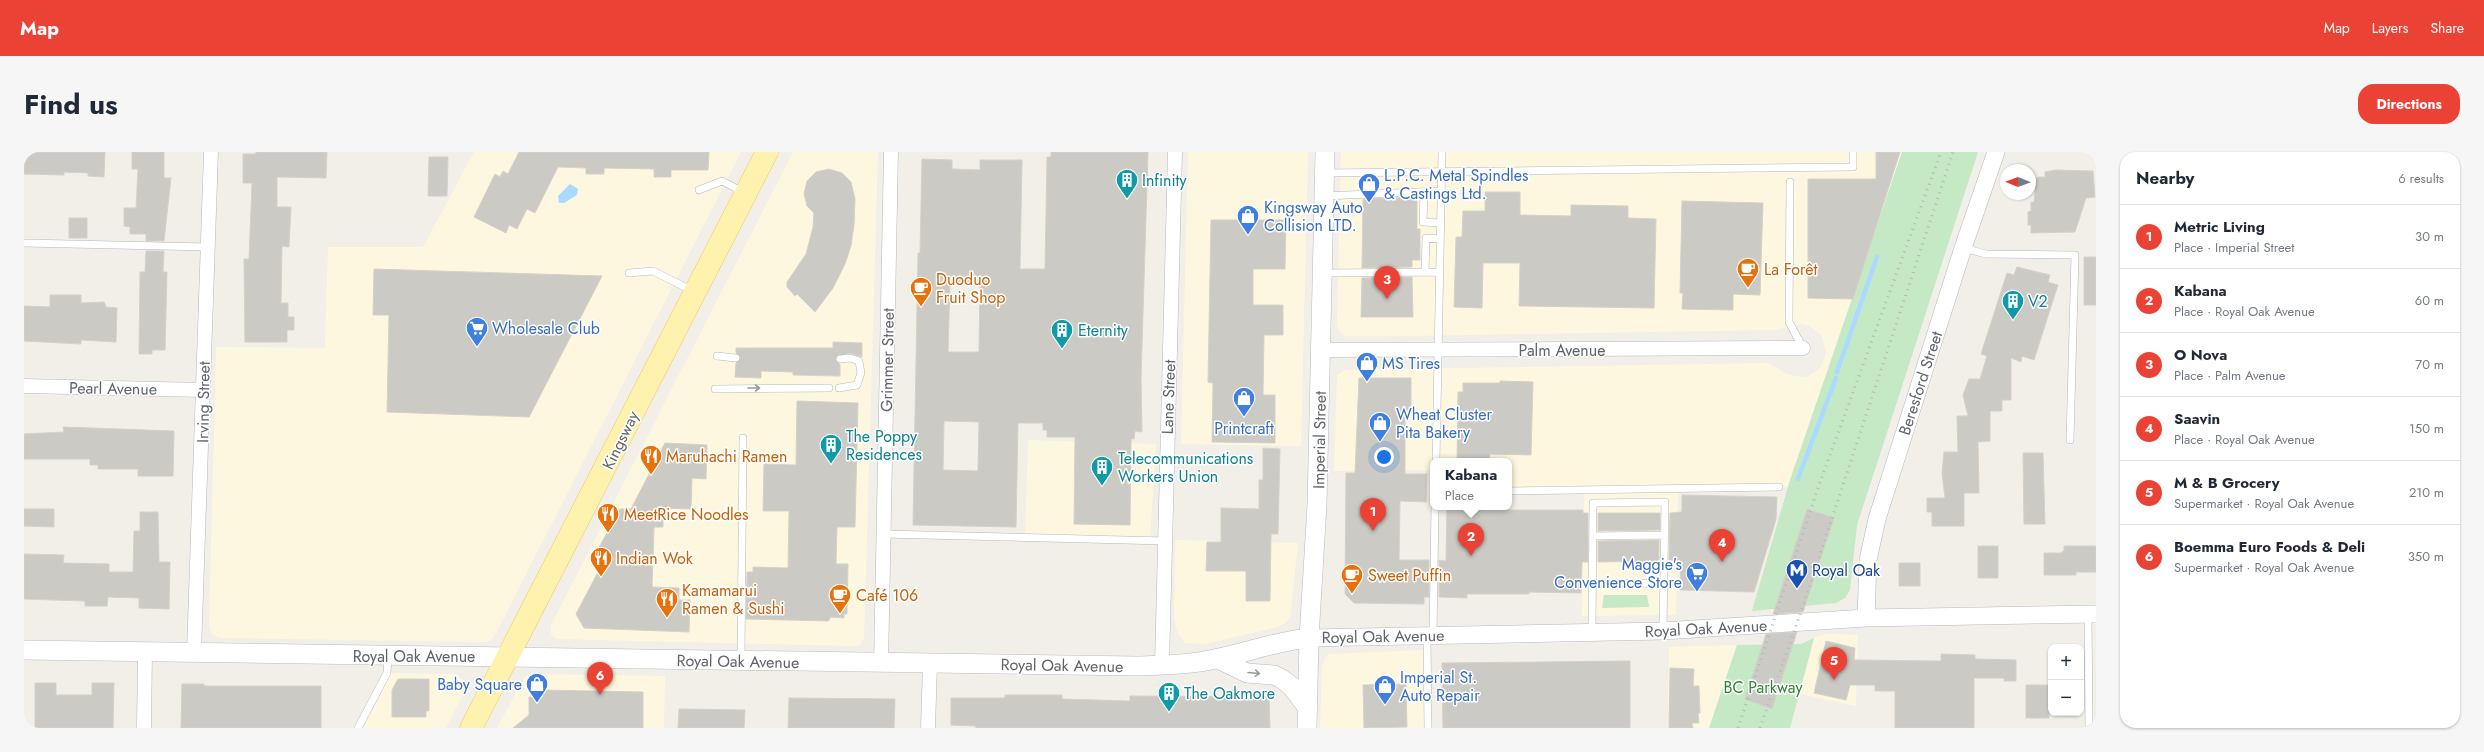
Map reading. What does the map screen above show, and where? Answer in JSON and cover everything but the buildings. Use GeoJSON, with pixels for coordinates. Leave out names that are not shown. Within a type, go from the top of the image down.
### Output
{"type":"FeatureCollection","features":[{"type":"Feature","properties":{"kind":"main road","name":"Kingsway"},"geometry":{"type":"LineString","coordinates":[[471,728],[767,152]]}},
{"type":"Feature","properties":{"kind":"main road","name":"Imperial Street"},"geometry":{"type":"LineString","coordinates":[[1307,728],[1309,638],[1317,505],[1325,152]]}},
{"type":"Feature","properties":{"kind":"main road","name":"Royal Oak Avenue"},"geometry":{"type":"LineString","coordinates":[[24,650],[881,664],[1162,665],[1218,659],[1283,640],[1309,638]]}},
{"type":"Feature","properties":{"kind":"main road"},"geometry":{"type":"LineString","coordinates":[[1218,659],[1247,673],[1274,675],[1282,679],[1292,686],[1307,707]]}},
{"type":"Feature","properties":{"kind":"street","name":"Irving Street"},"geometry":{"type":"LineString","coordinates":[[194,652],[211,152]]}},
{"type":"Feature","properties":{"kind":"street","name":"Grimmer Street"},"geometry":{"type":"LineString","coordinates":[[881,664],[891,152]]}},
{"type":"Feature","properties":{"kind":"street","name":"Lane Street"},"geometry":{"type":"LineString","coordinates":[[1162,665],[1175,152]]}},
{"type":"Feature","properties":{"kind":"street","name":"Beresford Street"},"geometry":{"type":"LineString","coordinates":[[1866,618],[1868,560],[1872,538],[1963,248],[1996,152]]}},
{"type":"Feature","properties":{"kind":"street","name":"Palm Avenue"},"geometry":{"type":"LineString","coordinates":[[1321,350],[1438,351],[1803,348]]}},
{"type":"Feature","properties":{"kind":"street","name":"Pearl Avenue"},"geometry":{"type":"LineString","coordinates":[[24,386],[203,390]]}},
{"type":"Feature","properties":{"kind":"street","name":"Royal Oak Avenue"},"geometry":{"type":"LineString","coordinates":[[1309,638],[1430,634],[1663,631],[1866,618],[2092,614]]}},
{"type":"Feature","properties":{"kind":"street"},"geometry":{"type":"LineString","coordinates":[[144,728],[145,652]]}},
{"type":"Feature","properties":{"kind":"street"},"geometry":{"type":"LineString","coordinates":[[928,728],[930,664]]}},
{"type":"Feature","properties":{"kind":"lane"},"geometry":{"type":"LineString","coordinates":[[1436,458],[1442,152]]}},
{"type":"Feature","properties":{"kind":"lane"},"geometry":{"type":"LineString","coordinates":[[1324,172],[1853,167],[1853,152]]}},
{"type":"Feature","properties":{"kind":"lane"},"geometry":{"type":"LineString","coordinates":[[699,190],[722,181],[746,193]]}},
{"type":"Feature","properties":{"kind":"lane"},"geometry":{"type":"LineString","coordinates":[[1790,182],[1789,322],[1803,348]]}},
{"type":"Feature","properties":{"kind":"lane"},"geometry":{"type":"LineString","coordinates":[[1324,196],[1441,191]]}},
{"type":"Feature","properties":{"kind":"lane"},"geometry":{"type":"LineString","coordinates":[[1424,192],[1423,222],[1440,223]]}},
{"type":"Feature","properties":{"kind":"lane"},"geometry":{"type":"LineString","coordinates":[[1425,272],[1426,238],[1440,239]]}},
{"type":"Feature","properties":{"kind":"lane"},"geometry":{"type":"LineString","coordinates":[[24,243],[208,247]]}},
{"type":"Feature","properties":{"kind":"lane"},"geometry":{"type":"LineString","coordinates":[[1963,248],[1986,254],[2075,256],[2070,440]]}},
{"type":"Feature","properties":{"kind":"lane"},"geometry":{"type":"LineString","coordinates":[[630,273],[653,271],[695,292]]}},
{"type":"Feature","properties":{"kind":"lane"},"geometry":{"type":"LineString","coordinates":[[1322,272],[1440,272]]}},
{"type":"Feature","properties":{"kind":"lane"},"geometry":{"type":"LineString","coordinates":[[717,356],[736,358]]}},
{"type":"Feature","properties":{"kind":"lane"},"geometry":{"type":"LineString","coordinates":[[840,359],[850,358],[859,362],[861,373],[857,385],[840,388]]}},
{"type":"Feature","properties":{"kind":"lane"},"geometry":{"type":"LineString","coordinates":[[715,389],[828,388]]}},
{"type":"Feature","properties":{"kind":"lane"},"geometry":{"type":"LineString","coordinates":[[741,661],[743,438]]}},
{"type":"Feature","properties":{"kind":"lane"},"geometry":{"type":"LineString","coordinates":[[1512,490],[1779,487]]}},
{"type":"Feature","properties":{"kind":"lane"},"geometry":{"type":"LineString","coordinates":[[1592,632],[1593,503],[1665,502],[1663,631]]}},
{"type":"Feature","properties":{"kind":"lane"},"geometry":{"type":"LineString","coordinates":[[1428,728],[1435,510]]}},
{"type":"Feature","properties":{"kind":"lane"},"geometry":{"type":"LineString","coordinates":[[883,534],[1165,542]]}},
{"type":"Feature","properties":{"kind":"lane"},"geometry":{"type":"LineString","coordinates":[[1593,536],[1664,535]]}},
{"type":"Feature","properties":{"kind":"lane"},"geometry":{"type":"LineString","coordinates":[[1592,584],[1664,583]]}},
{"type":"Feature","properties":{"kind":"lane"},"geometry":{"type":"LineString","coordinates":[[2089,728],[2092,614]]}},
{"type":"Feature","properties":{"kind":"lane"},"geometry":{"type":"LineString","coordinates":[[358,728],[388,673],[388,657]]}},
{"type":"Feature","properties":{"kind":"shaded area"},"geometry":{"type":"Polygon","coordinates":[[[474,152],[741,152],[493,639],[486,642],[220,638],[213,635],[209,628],[216,347],[325,348],[328,247],[423,247],[474,152]]]}},
{"type":"Feature","properties":{"kind":"shaded area"},"geometry":{"type":"Polygon","coordinates":[[[793,152],[878,152],[864,638],[860,645],[852,646],[556,639],[551,634],[551,625],[793,152]]]}},
{"type":"Feature","properties":{"kind":"shaded area"},"geometry":{"type":"Polygon","coordinates":[[[1188,152],[1308,152],[1301,446],[1181,444],[1188,152]]]}},
{"type":"Feature","properties":{"kind":"shaded area"},"geometry":{"type":"Polygon","coordinates":[[[1341,152],[1902,152],[1789,487],[1678,487],[1676,615],[1582,616],[1584,489],[1512,491],[1512,458],[1430,458],[1430,470],[1334,471],[1337,375],[1345,370],[1769,363],[1787,374],[1801,377],[1809,376],[1821,367],[1826,352],[1822,336],[1809,326],[1802,324],[1775,330],[1346,337],[1341,333],[1337,325],[1341,152]]]}},
{"type":"Feature","properties":{"kind":"shaded area"},"geometry":{"type":"Polygon","coordinates":[[[1028,440],[1156,444],[1150,541],[1025,538],[1028,440]]]}},
{"type":"Feature","properties":{"kind":"shaded area"},"geometry":{"type":"Polygon","coordinates":[[[1175,540],[1298,543],[1290,617],[1285,623],[1277,627],[1206,644],[1185,643],[1177,631],[1174,616],[1175,540]]]}},
{"type":"Feature","properties":{"kind":"shaded area"},"geometry":{"type":"Polygon","coordinates":[[[1824,634],[1858,635],[1856,706],[1800,694],[1814,638],[1824,634]]]}},
{"type":"Feature","properties":{"kind":"shaded area"},"geometry":{"type":"Polygon","coordinates":[[[1737,645],[1709,728],[1668,728],[1669,647],[1737,645]]]}},
{"type":"Feature","properties":{"kind":"shaded area"},"geometry":{"type":"Polygon","coordinates":[[[1424,650],[1427,728],[1320,728],[1322,668],[1325,658],[1330,654],[1424,650]]]}},
{"type":"Feature","properties":{"kind":"shaded area"},"geometry":{"type":"Polygon","coordinates":[[[387,673],[456,674],[465,681],[466,689],[446,728],[359,728],[387,673]]]}},
{"type":"Feature","properties":{"kind":"shaded area"},"geometry":{"type":"Polygon","coordinates":[[[529,674],[665,676],[664,728],[497,728],[524,678],[529,674]]]}},
{"type":"Feature","properties":{"kind":"green space"},"geometry":{"type":"Polygon","coordinates":[[[1902,152],[1978,152],[1857,525],[1850,590],[1845,598],[1836,603],[1752,611],[1790,480],[1902,152]]]}},
{"type":"Feature","properties":{"kind":"green space"},"geometry":{"type":"Polygon","coordinates":[[[1604,595],[1647,595],[1649,607],[1602,608],[1604,595]]]}},
{"type":"Feature","properties":{"kind":"green space","name":"BC Parkway"},"geometry":{"type":"Polygon","coordinates":[[[1814,638],[1790,728],[1709,728],[1737,645],[1801,644],[1814,638]]]}},
{"type":"Feature","properties":{"kind":"water"},"geometry":{"type":"Polygon","coordinates":[[[570,184],[578,189],[577,195],[564,203],[559,203],[558,196],[570,184]]]}},
{"type":"Feature","properties":{"kind":"waterway"},"geometry":{"type":"LineString","coordinates":[[1837,372],[1877,257]]}},
{"type":"Feature","properties":{"kind":"waterway"},"geometry":{"type":"LineString","coordinates":[[1798,479],[1836,378]]}},
{"type":"Feature","properties":{"kind":"railway"},"geometry":{"type":"LineString","coordinates":[[1738,728],[1819,485],[1941,152]]}},
{"type":"Feature","properties":{"kind":"railway"},"geometry":{"type":"LineString","coordinates":[[1760,728],[1802,609],[1953,152]]}},
{"type":"Feature","properties":{"kind":"place","name":"Infinity"},"geometry":{"type":"Point","coordinates":[1127,200]}},
{"type":"Feature","properties":{"kind":"place","name":"L.P.C. Metal Spindles & Castings Ltd."},"geometry":{"type":"Point","coordinates":[1369,204]}},
{"type":"Feature","properties":{"kind":"place","name":"Kingsway Auto Collision LTD."},"geometry":{"type":"Point","coordinates":[1248,236]}},
{"type":"Feature","properties":{"kind":"place","name":"La Forêt"},"geometry":{"type":"Point","coordinates":[1748,288]}},
{"type":"Feature","properties":{"kind":"place","name":"O Nova"},"geometry":{"type":"Point","coordinates":[1387,299]}},
{"type":"Feature","properties":{"kind":"place","name":"Duoduo Fruit Shop"},"geometry":{"type":"Point","coordinates":[921,308]}},
{"type":"Feature","properties":{"kind":"place","name":"V2"},"geometry":{"type":"Point","coordinates":[2013,320]}},
{"type":"Feature","properties":{"kind":"place","name":"Wholesale Club"},"geometry":{"type":"Point","coordinates":[477,348]}},
{"type":"Feature","properties":{"kind":"place","name":"Eternity"},"geometry":{"type":"Point","coordinates":[1062,350]}},
{"type":"Feature","properties":{"kind":"place","name":"MS Tires"},"geometry":{"type":"Point","coordinates":[1367,382]}},
{"type":"Feature","properties":{"kind":"place","name":"Printcraft"},"geometry":{"type":"Point","coordinates":[1244,418]}},
{"type":"Feature","properties":{"kind":"place","name":"Wheat Cluster Pita Bakery"},"geometry":{"type":"Point","coordinates":[1380,442]}},
{"type":"Feature","properties":{"kind":"place","name":"The Poppy Residences"},"geometry":{"type":"Point","coordinates":[831,464]}},
{"type":"Feature","properties":{"kind":"place","name":"Maruhachi Ramen"},"geometry":{"type":"Point","coordinates":[651,476]}},
{"type":"Feature","properties":{"kind":"place","name":"Telecommunications Workers Union"},"geometry":{"type":"Point","coordinates":[1102,486]}},
{"type":"Feature","properties":{"kind":"place","name":"Metric Living"},"geometry":{"type":"Point","coordinates":[1373,531]}},
{"type":"Feature","properties":{"kind":"place","name":"MeetRice Noodles"},"geometry":{"type":"Point","coordinates":[608,534]}},
{"type":"Feature","properties":{"kind":"place","name":"Kabana"},"geometry":{"type":"Point","coordinates":[1471,556]}},
{"type":"Feature","properties":{"kind":"place","name":"Saavin"},"geometry":{"type":"Point","coordinates":[1722,562]}},
{"type":"Feature","properties":{"kind":"place","name":"Indian Wok"},"geometry":{"type":"Point","coordinates":[601,578]}},
{"type":"Feature","properties":{"kind":"place","name":"Royal Oak"},"geometry":{"type":"Point","coordinates":[1797,590]}},
{"type":"Feature","properties":{"kind":"place","name":"Maggie's Convenience Store"},"geometry":{"type":"Point","coordinates":[1697,592]}},
{"type":"Feature","properties":{"kind":"place","name":"Sweet Puffin"},"geometry":{"type":"Point","coordinates":[1352,594]}},
{"type":"Feature","properties":{"kind":"place","name":"Café 106"},"geometry":{"type":"Point","coordinates":[840,614]}},
{"type":"Feature","properties":{"kind":"place","name":"Kamamarui Ramen & Sushi"},"geometry":{"type":"Point","coordinates":[667,618]}},
{"type":"Feature","properties":{"kind":"place","name":"M & B Grocery"},"geometry":{"type":"Point","coordinates":[1834,680]}},
{"type":"Feature","properties":{"kind":"place","name":"Boemma Euro Foods & Deli"},"geometry":{"type":"Point","coordinates":[600,695]}},
{"type":"Feature","properties":{"kind":"place","name":"Baby Square"},"geometry":{"type":"Point","coordinates":[537,704]}},
{"type":"Feature","properties":{"kind":"place","name":"Imperial St. Auto Repair"},"geometry":{"type":"Point","coordinates":[1385,706]}},
{"type":"Feature","properties":{"kind":"place","name":"The Oakmore"},"geometry":{"type":"Point","coordinates":[1169,712]}}]}
